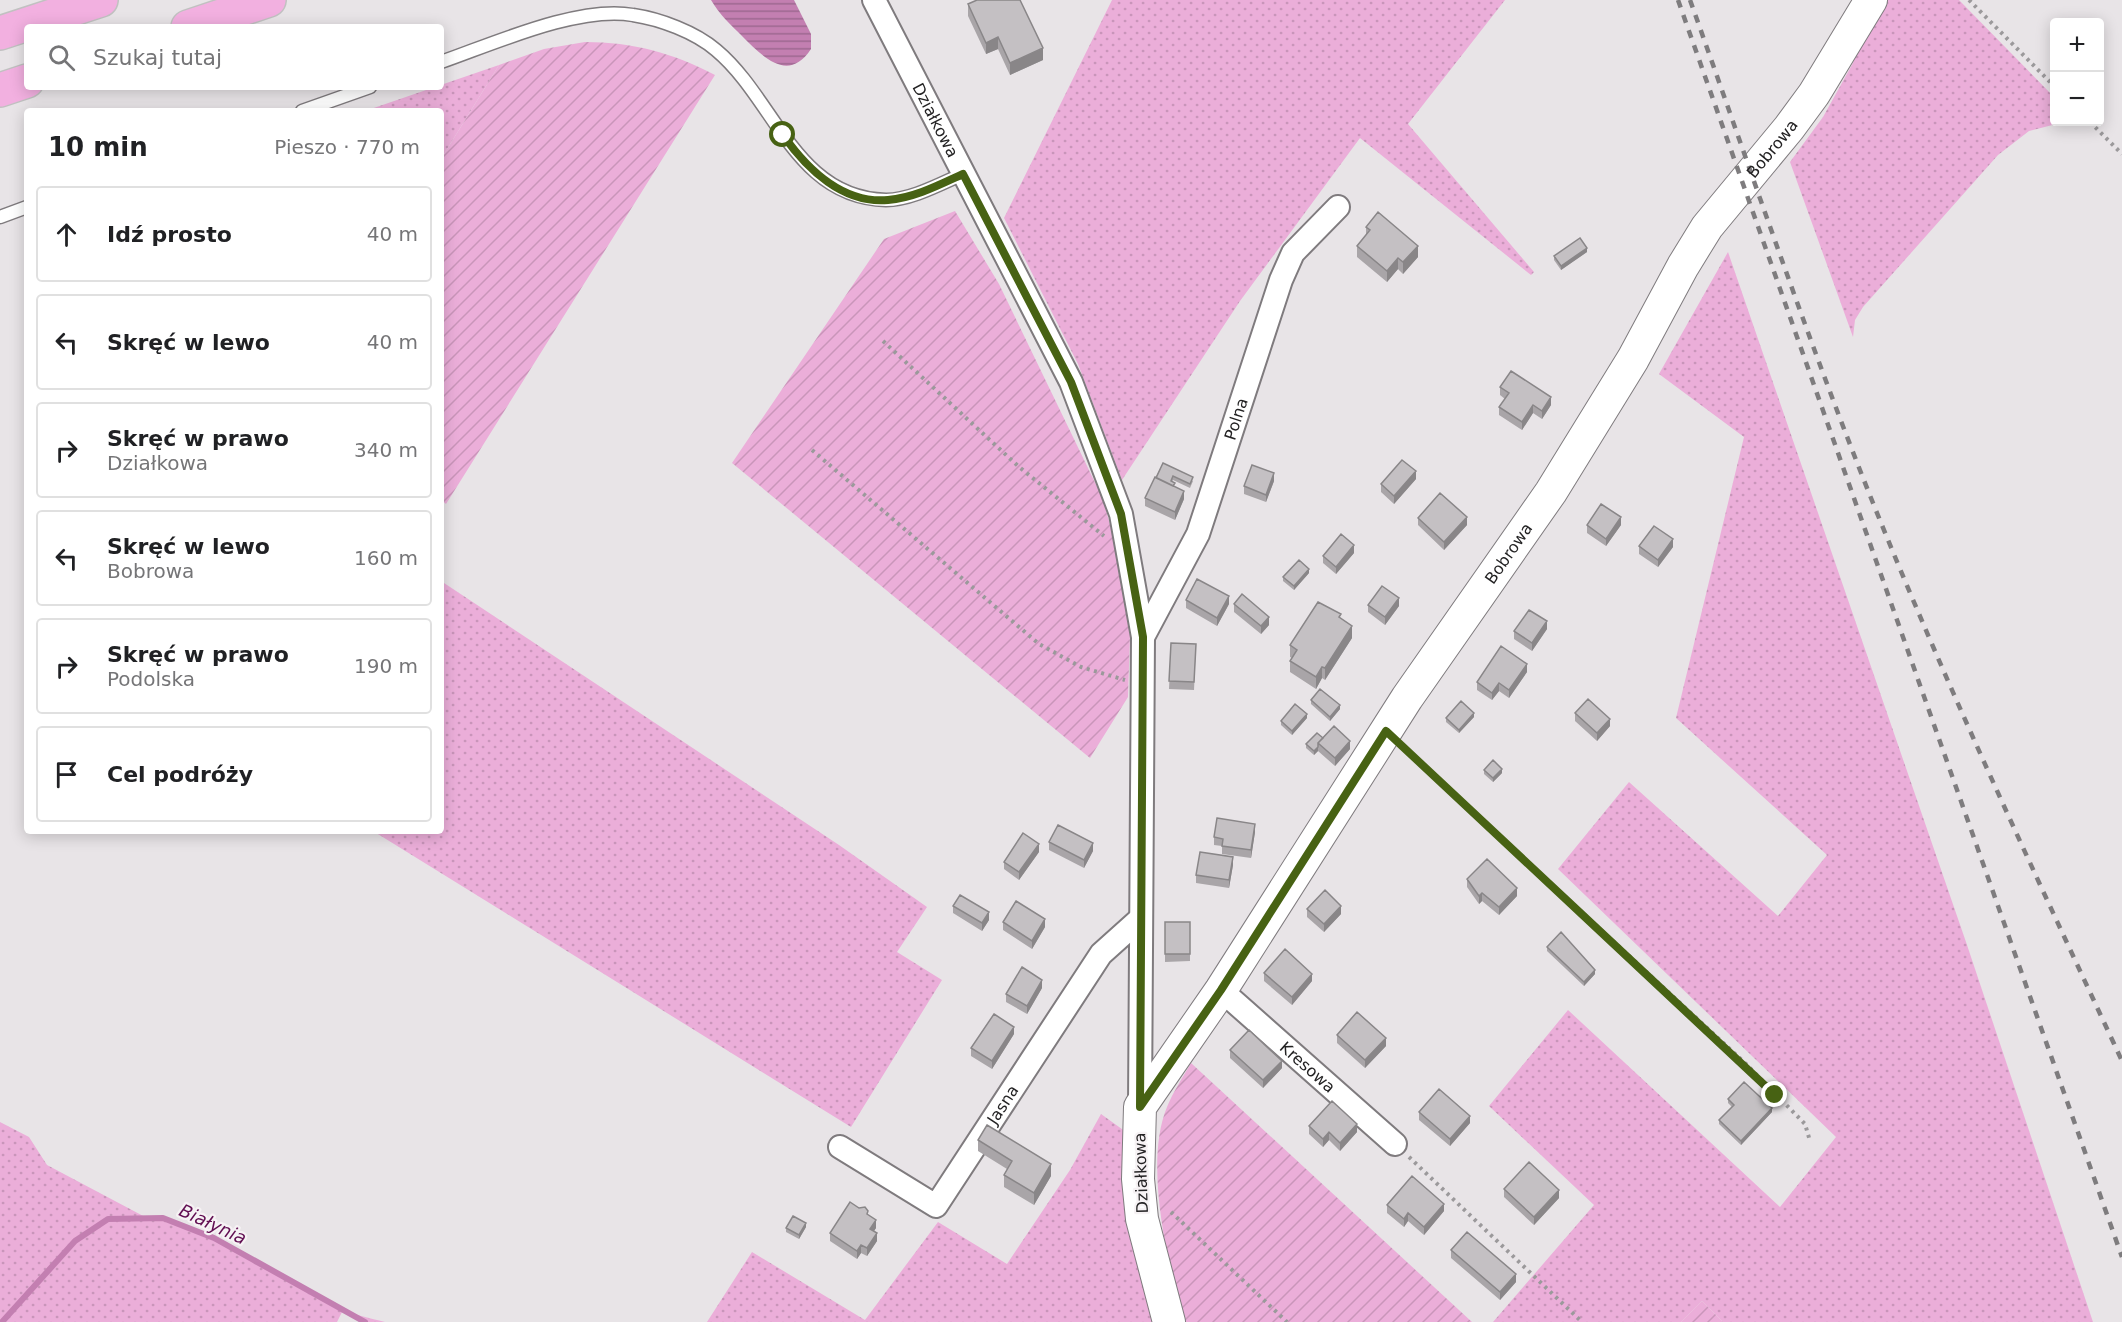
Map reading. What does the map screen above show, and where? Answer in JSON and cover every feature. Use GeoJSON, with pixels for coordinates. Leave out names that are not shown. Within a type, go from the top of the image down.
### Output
{"type":"FeatureCollection","features":[{"type":"Feature","properties":{"kind":"highway"},"geometry":{"type":"LineString","coordinates":[[28,24],[101,0]]}},
{"type":"Feature","properties":{"kind":"highway"},"geometry":{"type":"LineString","coordinates":[[197,24],[269,0]]}},
{"type":"Feature","properties":{"kind":"highway"},"geometry":{"type":"LineString","coordinates":[[0,33],[24,25]]}},
{"type":"Feature","properties":{"kind":"highway"},"geometry":{"type":"LineString","coordinates":[[0,90],[24,82]]}},
{"type":"Feature","properties":{"kind":"street","name":"Działkowa"},"geometry":{"type":"LineString","coordinates":[[874,0],[1071,382],[1121,514],[1143,637],[1138,1179],[1142,1219],[1169,1322]]}},
{"type":"Feature","properties":{"kind":"street","name":"Bobrowa"},"geometry":{"type":"LineString","coordinates":[[1140,1107],[1221,990],[1386,731],[1551,492],[1633,359],[1683,266],[1707,227],[1796,119],[1871,0]]}},
{"type":"Feature","properties":{"kind":"street","name":"Polna"},"geometry":{"type":"LineString","coordinates":[[1143,637],[1198,534],[1281,280],[1293,253],[1338,207]]}},
{"type":"Feature","properties":{"kind":"street","name":"Jasna"},"geometry":{"type":"LineString","coordinates":[[840,1147],[936,1206],[1101,954],[1140,919]]}},
{"type":"Feature","properties":{"kind":"street","name":"Kresowa"},"geometry":{"type":"LineString","coordinates":[[1221,990],[1395,1144]]}},
{"type":"Feature","properties":{"kind":"lane"},"geometry":{"type":"LineString","coordinates":[[444,61],[584,15],[632,14],[676,27],[715,48],[740,73],[800,160],[825,182],[859,197],[888,200],[925,191],[963,174]]}},
{"type":"Feature","properties":{"kind":"lane"},"geometry":{"type":"LineString","coordinates":[[310,108],[362,90]]}},
{"type":"Feature","properties":{"kind":"lane"},"geometry":{"type":"LineString","coordinates":[[0,217],[24,208]]}},
{"type":"Feature","properties":{"kind":"path"},"geometry":{"type":"LineString","coordinates":[[1969,0],[2050,81]]}},
{"type":"Feature","properties":{"kind":"path"},"geometry":{"type":"LineString","coordinates":[[2094,126],[2122,154]]}},
{"type":"Feature","properties":{"kind":"path"},"geometry":{"type":"LineString","coordinates":[[883,341],[1018,466],[1128,555]]}},
{"type":"Feature","properties":{"kind":"path"},"geometry":{"type":"LineString","coordinates":[[812,450],[1039,644],[1081,667],[1143,686]]}},
{"type":"Feature","properties":{"kind":"path"},"geometry":{"type":"LineString","coordinates":[[1386,731],[1746,1065],[1805,1124],[1810,1141]]}},
{"type":"Feature","properties":{"kind":"path"},"geometry":{"type":"LineString","coordinates":[[1395,1144],[1582,1322]]}},
{"type":"Feature","properties":{"kind":"path"},"geometry":{"type":"LineString","coordinates":[[1171,1212],[1287,1322]]}},
{"type":"Feature","properties":{"kind":"shaded area"},"geometry":{"type":"Polygon","coordinates":[[[711,0],[794,0],[811,34],[811,49],[793,65],[784,66],[775,63],[750,44],[725,19],[711,0]]]}},
{"type":"Feature","properties":{"kind":"shaded area"},"geometry":{"type":"Polygon","coordinates":[[[1112,0],[1505,0],[1408,124],[1534,272],[1531,275],[1360,138],[1240,301],[1122,480],[1078,364],[1004,218],[1112,0]]]}},
{"type":"Feature","properties":{"kind":"shaded area"},"geometry":{"type":"Polygon","coordinates":[[[1884,0],[1959,0],[2050,93],[2050,126],[2029,131],[1998,155],[1863,307],[1855,320],[1853,337],[1790,162],[1823,117],[1853,63],[1857,44],[1884,0]]]}},
{"type":"Feature","properties":{"kind":"shaded area"},"geometry":{"type":"Polygon","coordinates":[[[585,42],[620,44],[668,55],[715,75],[446,504],[444,502],[444,154],[499,65],[544,49],[585,42]]]}},
{"type":"Feature","properties":{"kind":"shaded area"},"geometry":{"type":"Polygon","coordinates":[[[499,65],[444,154],[444,108],[374,108],[426,90],[444,90],[444,84],[499,65]]]}},
{"type":"Feature","properties":{"kind":"shaded area"},"geometry":{"type":"Polygon","coordinates":[[[955,211],[999,284],[1103,499],[1123,573],[1130,635],[1128,697],[1090,758],[732,463],[884,239],[955,211]]]}},
{"type":"Feature","properties":{"kind":"shaded area"},"geometry":{"type":"Polygon","coordinates":[[[1728,252],[1966,942],[2093,1322],[1723,1322],[1702,1301],[1681,1322],[1493,1322],[1594,1205],[1489,1106],[1568,1010],[1780,1207],[1836,1137],[1558,869],[1629,782],[1778,916],[1827,855],[1676,718],[1744,437],[1659,374],[1728,252]]]}},
{"type":"Feature","properties":{"kind":"shaded area"},"geometry":{"type":"Polygon","coordinates":[[[444,583],[839,845],[927,907],[897,952],[942,980],[851,1127],[378,834],[444,834],[444,583]]]}},
{"type":"Feature","properties":{"kind":"shaded area"},"geometry":{"type":"Polygon","coordinates":[[[1191,1063],[1472,1322],[1182,1322],[1165,1243],[1157,1157],[1160,1130],[1167,1107],[1191,1063]]]}},
{"type":"Feature","properties":{"kind":"shaded area"},"geometry":{"type":"Polygon","coordinates":[[[1101,1114],[1126,1132],[1128,1223],[1153,1322],[707,1322],[752,1252],[865,1320],[938,1222],[1007,1264],[1070,1170],[1101,1114]]]}},
{"type":"Feature","properties":{"kind":"shaded area"},"geometry":{"type":"Polygon","coordinates":[[[0,1122],[29,1137],[47,1165],[147,1218],[192,1228],[245,1254],[341,1309],[385,1322],[365,1322],[343,1310],[337,1322],[0,1322],[0,1122]]]}},
{"type":"Feature","properties":{"kind":"shaded area"},"geometry":{"type":"Polygon","coordinates":[[[1702,1301],[1723,1322],[1681,1322],[1702,1301]]]}},
{"type":"Feature","properties":{"kind":"building"},"geometry":{"type":"Polygon","coordinates":[[[977,0],[1020,0],[1043,48],[1010,63],[998,37],[986,43],[968,4],[977,0]]]}},
{"type":"Feature","properties":{"kind":"building"},"geometry":{"type":"Polygon","coordinates":[[[1378,212],[1418,246],[1403,262],[1398,258],[1387,271],[1357,246],[1370,230],[1366,227],[1378,212]]]}},
{"type":"Feature","properties":{"kind":"building"},"geometry":{"type":"Polygon","coordinates":[[[1580,238],[1587,248],[1561,266],[1554,256],[1580,238]]]}},
{"type":"Feature","properties":{"kind":"building"},"geometry":{"type":"Polygon","coordinates":[[[1511,371],[1551,397],[1542,411],[1533,405],[1522,422],[1499,407],[1509,393],[1500,387],[1511,371]]]}},
{"type":"Feature","properties":{"kind":"building"},"geometry":{"type":"Polygon","coordinates":[[[1402,460],[1416,471],[1394,496],[1381,484],[1402,460]]]}},
{"type":"Feature","properties":{"kind":"building"},"geometry":{"type":"Polygon","coordinates":[[[1163,463],[1193,477],[1190,484],[1173,476],[1171,481],[1175,483],[1173,486],[1156,478],[1163,463]]]}},
{"type":"Feature","properties":{"kind":"building"},"geometry":{"type":"Polygon","coordinates":[[[1252,465],[1274,473],[1266,495],[1244,486],[1252,465]]]}},
{"type":"Feature","properties":{"kind":"building"},"geometry":{"type":"Polygon","coordinates":[[[1155,477],[1184,491],[1175,512],[1145,498],[1155,477]]]}},
{"type":"Feature","properties":{"kind":"building"},"geometry":{"type":"Polygon","coordinates":[[[1440,493],[1467,517],[1444,542],[1418,518],[1440,493]]]}},
{"type":"Feature","properties":{"kind":"building"},"geometry":{"type":"Polygon","coordinates":[[[1601,504],[1621,517],[1606,539],[1587,525],[1601,504]]]}},
{"type":"Feature","properties":{"kind":"building"},"geometry":{"type":"Polygon","coordinates":[[[1654,526],[1673,539],[1658,560],[1639,546],[1654,526]]]}},
{"type":"Feature","properties":{"kind":"building"},"geometry":{"type":"Polygon","coordinates":[[[1341,534],[1354,545],[1336,567],[1323,556],[1341,534]]]}},
{"type":"Feature","properties":{"kind":"building"},"geometry":{"type":"Polygon","coordinates":[[[1299,560],[1309,569],[1294,586],[1283,577],[1299,560]]]}},
{"type":"Feature","properties":{"kind":"building"},"geometry":{"type":"Polygon","coordinates":[[[1197,579],[1229,596],[1217,618],[1186,600],[1197,579]]]}},
{"type":"Feature","properties":{"kind":"building"},"geometry":{"type":"Polygon","coordinates":[[[1382,586],[1399,598],[1385,617],[1368,605],[1382,586]]]}},
{"type":"Feature","properties":{"kind":"building"},"geometry":{"type":"Polygon","coordinates":[[[1242,594],[1269,617],[1261,626],[1234,604],[1242,594]]]}},
{"type":"Feature","properties":{"kind":"building"},"geometry":{"type":"Polygon","coordinates":[[[1318,602],[1341,614],[1339,617],[1352,626],[1325,668],[1322,667],[1316,677],[1290,661],[1297,650],[1290,645],[1318,602]]]}},
{"type":"Feature","properties":{"kind":"building"},"geometry":{"type":"Polygon","coordinates":[[[1529,610],[1547,621],[1532,643],[1514,631],[1529,610]]]}},
{"type":"Feature","properties":{"kind":"building"},"geometry":{"type":"Polygon","coordinates":[[[1171,643],[1196,644],[1194,682],[1169,681],[1171,643]]]}},
{"type":"Feature","properties":{"kind":"building"},"geometry":{"type":"Polygon","coordinates":[[[1501,646],[1527,664],[1509,690],[1499,683],[1492,693],[1477,682],[1501,646]]]}},
{"type":"Feature","properties":{"kind":"building"},"geometry":{"type":"Polygon","coordinates":[[[1320,689],[1340,705],[1330,717],[1311,700],[1320,689]]]}},
{"type":"Feature","properties":{"kind":"building"},"geometry":{"type":"Polygon","coordinates":[[[1588,699],[1610,719],[1597,733],[1575,713],[1588,699]]]}},
{"type":"Feature","properties":{"kind":"building"},"geometry":{"type":"Polygon","coordinates":[[[1461,701],[1474,713],[1459,730],[1446,718],[1461,701]]]}},
{"type":"Feature","properties":{"kind":"building"},"geometry":{"type":"Polygon","coordinates":[[[1295,704],[1307,714],[1292,731],[1281,721],[1295,704]]]}},
{"type":"Feature","properties":{"kind":"building"},"geometry":{"type":"Polygon","coordinates":[[[1334,726],[1350,741],[1335,758],[1318,743],[1334,726]]]}},
{"type":"Feature","properties":{"kind":"building"},"geometry":{"type":"Polygon","coordinates":[[[1317,733],[1323,738],[1314,751],[1306,744],[1317,733]]]}},
{"type":"Feature","properties":{"kind":"building"},"geometry":{"type":"Polygon","coordinates":[[[1493,760],[1502,769],[1493,778],[1484,770],[1493,760]]]}},
{"type":"Feature","properties":{"kind":"building"},"geometry":{"type":"Polygon","coordinates":[[[1217,818],[1255,824],[1251,850],[1222,846],[1223,839],[1214,837],[1217,818]]]}},
{"type":"Feature","properties":{"kind":"building"},"geometry":{"type":"Polygon","coordinates":[[[1058,825],[1093,843],[1084,860],[1049,842],[1058,825]]]}},
{"type":"Feature","properties":{"kind":"building"},"geometry":{"type":"Polygon","coordinates":[[[1023,833],[1039,844],[1019,872],[1004,862],[1023,833]]]}},
{"type":"Feature","properties":{"kind":"building"},"geometry":{"type":"Polygon","coordinates":[[[1200,852],[1233,857],[1229,880],[1196,875],[1200,852]]]}},
{"type":"Feature","properties":{"kind":"building"},"geometry":{"type":"Polygon","coordinates":[[[1487,859],[1517,888],[1499,907],[1482,893],[1479,896],[1467,879],[1487,859]]]}},
{"type":"Feature","properties":{"kind":"building"},"geometry":{"type":"Polygon","coordinates":[[[1325,890],[1341,906],[1324,924],[1307,909],[1325,890]]]}},
{"type":"Feature","properties":{"kind":"building"},"geometry":{"type":"Polygon","coordinates":[[[960,895],[989,912],[982,923],[953,906],[960,895]]]}},
{"type":"Feature","properties":{"kind":"building"},"geometry":{"type":"Polygon","coordinates":[[[1016,901],[1045,919],[1032,941],[1003,922],[1016,901]]]}},
{"type":"Feature","properties":{"kind":"building"},"geometry":{"type":"Polygon","coordinates":[[[1165,922],[1190,922],[1190,954],[1165,954],[1165,922]]]}},
{"type":"Feature","properties":{"kind":"building"},"geometry":{"type":"Polygon","coordinates":[[[1561,932],[1595,970],[1584,982],[1547,947],[1561,932]]]}},
{"type":"Feature","properties":{"kind":"building"},"geometry":{"type":"Polygon","coordinates":[[[1285,949],[1312,974],[1292,997],[1264,973],[1285,949]]]}},
{"type":"Feature","properties":{"kind":"building"},"geometry":{"type":"Polygon","coordinates":[[[1022,967],[1042,980],[1027,1006],[1006,994],[1022,967]]]}},
{"type":"Feature","properties":{"kind":"building"},"geometry":{"type":"Polygon","coordinates":[[[1357,1012],[1386,1038],[1365,1060],[1337,1035],[1357,1012]]]}},
{"type":"Feature","properties":{"kind":"building"},"geometry":{"type":"Polygon","coordinates":[[[994,1014],[1014,1027],[992,1061],[971,1048],[994,1014]]]}},
{"type":"Feature","properties":{"kind":"building"},"geometry":{"type":"Polygon","coordinates":[[[1249,1030],[1282,1061],[1263,1080],[1230,1050],[1249,1030]]]}},
{"type":"Feature","properties":{"kind":"building"},"geometry":{"type":"Polygon","coordinates":[[[1744,1082],[1772,1108],[1741,1141],[1719,1120],[1734,1105],[1728,1099],[1744,1082]]]}},
{"type":"Feature","properties":{"kind":"building"},"geometry":{"type":"Polygon","coordinates":[[[1439,1089],[1470,1116],[1450,1139],[1419,1112],[1439,1089]]]}},
{"type":"Feature","properties":{"kind":"building"},"geometry":{"type":"Polygon","coordinates":[[[1332,1101],[1357,1124],[1340,1143],[1329,1132],[1323,1139],[1309,1126],[1332,1101]]]}},
{"type":"Feature","properties":{"kind":"building"},"geometry":{"type":"Polygon","coordinates":[[[987,1125],[1051,1164],[1034,1193],[1004,1175],[1012,1161],[978,1140],[987,1125]]]}},
{"type":"Feature","properties":{"kind":"building"},"geometry":{"type":"Polygon","coordinates":[[[1529,1162],[1559,1190],[1534,1217],[1504,1189],[1529,1162]]]}},
{"type":"Feature","properties":{"kind":"building"},"geometry":{"type":"Polygon","coordinates":[[[1412,1176],[1444,1204],[1424,1227],[1408,1213],[1404,1219],[1387,1205],[1412,1176]]]}},
{"type":"Feature","properties":{"kind":"building"},"geometry":{"type":"Polygon","coordinates":[[[850,1202],[859,1208],[865,1207],[867,1214],[876,1220],[870,1229],[877,1233],[867,1248],[861,1245],[857,1251],[830,1233],[850,1202]]]}},
{"type":"Feature","properties":{"kind":"building"},"geometry":{"type":"Polygon","coordinates":[[[793,1216],[806,1223],[799,1235],[786,1228],[793,1216]]]}},
{"type":"Feature","properties":{"kind":"building"},"geometry":{"type":"Polygon","coordinates":[[[1467,1232],[1516,1274],[1500,1292],[1451,1250],[1467,1232]]]}},
{"type":"Feature","properties":{"kind":"waterway","name":"Białynia"},"geometry":{"type":"LineString","coordinates":[[2,1322],[75,1241],[108,1219],[163,1218],[214,1238],[365,1322]]}},
{"type":"Feature","properties":{"kind":"railway"},"geometry":{"type":"LineString","coordinates":[[1678,0],[2122,1257]]}},
{"type":"Feature","properties":{"kind":"railway"},"geometry":{"type":"LineString","coordinates":[[1690,0],[1802,316],[1873,503],[2025,853],[2122,1061]]}},
{"type":"Feature","properties":{"kind":"route"},"geometry":{"type":"LineString","coordinates":[[783,135],[800,160],[825,182],[859,197],[888,200],[925,191],[963,174],[1071,382],[1121,514],[1143,637],[1140,1107],[1221,990],[1386,731],[1746,1065],[1775,1095]]}}]}
